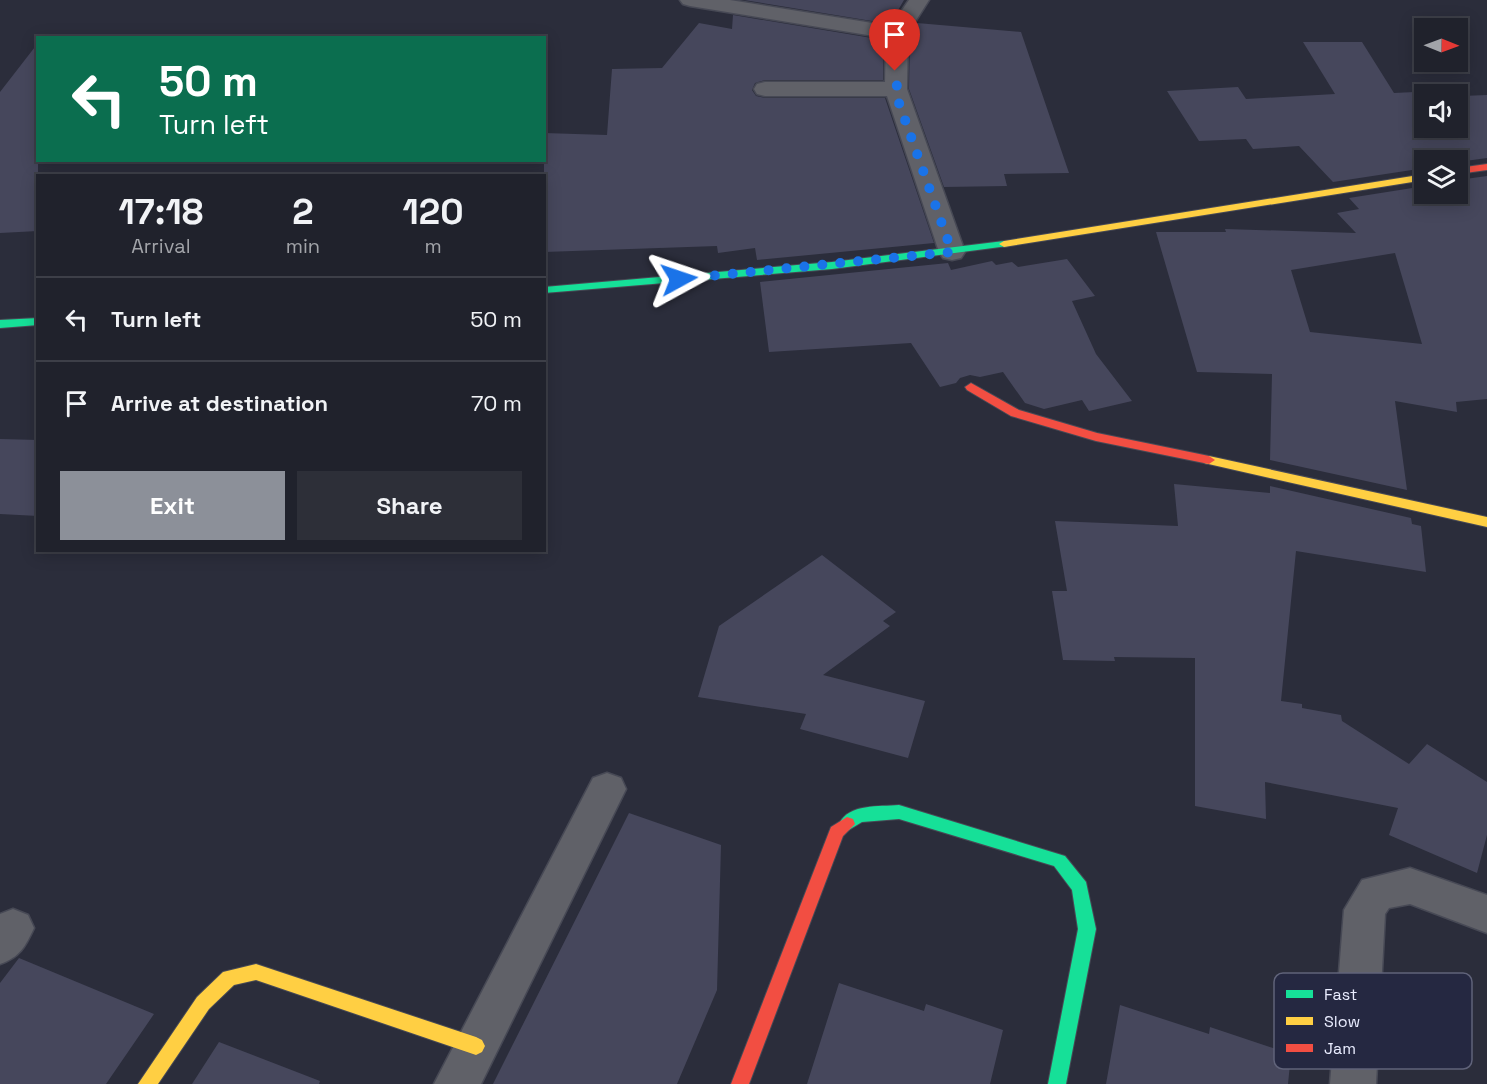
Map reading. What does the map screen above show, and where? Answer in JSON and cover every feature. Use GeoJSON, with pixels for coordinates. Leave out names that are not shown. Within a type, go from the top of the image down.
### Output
{"type":"FeatureCollection","features":[{"type":"Feature","properties":{"kind":"street"},"geometry":{"type":"LineString","coordinates":[[690,0],[897,33]]}},
{"type":"Feature","properties":{"kind":"street"},"geometry":{"type":"LineString","coordinates":[[919,0],[897,33],[896,89],[952,252]]}},
{"type":"Feature","properties":{"kind":"street"},"geometry":{"type":"LineString","coordinates":[[765,89],[896,89]]}},
{"type":"Feature","properties":{"kind":"street"},"geometry":{"type":"LineString","coordinates":[[1468,170],[1487,167]]}},
{"type":"Feature","properties":{"kind":"street"},"geometry":{"type":"LineString","coordinates":[[546,290],[952,252],[1414,179]]}},
{"type":"Feature","properties":{"kind":"street"},"geometry":{"type":"LineString","coordinates":[[0,324],[36,321]]}},
{"type":"Feature","properties":{"kind":"street"},"geometry":{"type":"LineString","coordinates":[[971,387],[1015,413],[1096,437],[1337,487],[1487,522]]}},
{"type":"Feature","properties":{"kind":"street"},"geometry":{"type":"LineString","coordinates":[[457,1084],[607,789]]}},
{"type":"Feature","properties":{"kind":"street"},"geometry":{"type":"LineString","coordinates":[[740,1084],[837,832],[859,815],[899,812],[1059,861],[1080,887],[1088,929],[1057,1084]]}},
{"type":"Feature","properties":{"kind":"street"},"geometry":{"type":"LineString","coordinates":[[1361,973],[1365,910],[1376,893],[1410,886],[1487,914]]}},
{"type":"Feature","properties":{"kind":"street"},"geometry":{"type":"LineString","coordinates":[[147,1084],[203,1004],[230,978],[256,972],[476,1046]]}},
{"type":"Feature","properties":{"kind":"street"},"geometry":{"type":"LineString","coordinates":[[1353,1084],[1354,1069]]}},
{"type":"Feature","properties":{"kind":"building"},"geometry":{"type":"Polygon","coordinates":[[[744,0],[904,0],[890,24],[744,0]]]}},
{"type":"Feature","properties":{"kind":"building"},"geometry":{"type":"Polygon","coordinates":[[[733,15],[884,40],[883,80],[765,80],[755,83],[752,90],[756,96],[765,98],[885,98],[934,243],[757,260],[755,248],[718,253],[717,246],[546,252],[544,162],[546,162],[546,133],[607,135],[612,69],[662,68],[699,23],[732,29],[733,15]]]}},
{"type":"Feature","properties":{"kind":"building"},"geometry":{"type":"Polygon","coordinates":[[[917,23],[1021,32],[1069,173],[1004,174],[1007,186],[944,187],[909,89],[910,34],[917,23]]]}},
{"type":"Feature","properties":{"kind":"building"},"geometry":{"type":"Polygon","coordinates":[[[1303,42],[1362,42],[1394,93],[1414,92],[1414,138],[1468,138],[1468,96],[1487,95],[1487,158],[1468,161],[1468,150],[1414,150],[1414,170],[1333,182],[1299,146],[1253,149],[1246,139],[1199,141],[1167,91],[1238,87],[1246,99],[1335,94],[1303,42]]]}},
{"type":"Feature","properties":{"kind":"building"},"geometry":{"type":"Polygon","coordinates":[[[36,46],[36,162],[38,162],[38,174],[36,174],[36,231],[0,233],[0,92],[36,46]]]}},
{"type":"Feature","properties":{"kind":"building"},"geometry":{"type":"Polygon","coordinates":[[[1487,176],[1487,399],[1456,402],[1457,412],[1395,401],[1407,490],[1270,460],[1272,374],[1197,372],[1156,232],[1226,232],[1225,229],[1356,233],[1337,213],[1359,209],[1349,198],[1414,188],[1414,204],[1468,204],[1468,179],[1487,176]],[[1395,253],[1291,270],[1310,332],[1422,344],[1395,253]]]}},
{"type":"Feature","properties":{"kind":"building"},"geometry":{"type":"Polygon","coordinates":[[[1067,259],[1095,296],[1072,301],[1096,354],[1132,401],[1089,411],[1082,400],[1044,409],[1025,403],[1003,372],[980,377],[970,375],[960,378],[956,383],[940,387],[911,343],[769,352],[760,282],[948,263],[951,270],[992,261],[996,265],[1012,262],[1018,267],[1067,259]]]}},
{"type":"Feature","properties":{"kind":"building"},"geometry":{"type":"Polygon","coordinates":[[[0,439],[36,440],[36,516],[0,514],[0,439]]]}},
{"type":"Feature","properties":{"kind":"building"},"geometry":{"type":"Polygon","coordinates":[[[1174,484],[1270,493],[1270,486],[1411,518],[1412,524],[1421,526],[1426,572],[1296,551],[1281,701],[1302,704],[1302,708],[1341,715],[1342,721],[1409,764],[1427,744],[1487,782],[1487,835],[1477,873],[1389,835],[1398,808],[1265,782],[1266,819],[1195,806],[1195,658],[1114,657],[1115,661],[1063,660],[1052,591],[1067,591],[1055,521],[1178,526],[1174,484]]]}},
{"type":"Feature","properties":{"kind":"building"},"geometry":{"type":"Polygon","coordinates":[[[822,555],[896,612],[883,621],[890,626],[823,675],[925,701],[908,758],[800,729],[806,714],[698,697],[719,626],[822,555]]]}},
{"type":"Feature","properties":{"kind":"building"},"geometry":{"type":"Polygon","coordinates":[[[629,813],[721,845],[717,990],[677,1084],[493,1084],[629,813]]]}},
{"type":"Feature","properties":{"kind":"building"},"geometry":{"type":"Polygon","coordinates":[[[19,958],[154,1014],[106,1084],[0,1084],[0,983],[19,958]]]}},
{"type":"Feature","properties":{"kind":"building"},"geometry":{"type":"Polygon","coordinates":[[[839,983],[924,1011],[926,1004],[1003,1030],[990,1084],[807,1084],[839,983]]]}},
{"type":"Feature","properties":{"kind":"building"},"geometry":{"type":"Polygon","coordinates":[[[1120,1005],[1209,1034],[1210,1027],[1274,1048],[1274,1069],[1290,1069],[1288,1084],[1106,1084],[1120,1005]]]}},
{"type":"Feature","properties":{"kind":"building"},"geometry":{"type":"Polygon","coordinates":[[[219,1042],[320,1081],[319,1084],[192,1084],[219,1042]]]}},
{"type":"Feature","properties":{"kind":"traffic: fast"},"geometry":{"type":"LineString","coordinates":[[546,290],[832,266],[1004,244]]}},
{"type":"Feature","properties":{"kind":"traffic: fast"},"geometry":{"type":"LineString","coordinates":[[0,324],[36,321]]}},
{"type":"Feature","properties":{"kind":"traffic: fast"},"geometry":{"type":"LineString","coordinates":[[847,824],[859,815],[899,812],[1059,861],[1080,887],[1087,929],[1057,1084]]}},
{"type":"Feature","properties":{"kind":"traffic: slow"},"geometry":{"type":"LineString","coordinates":[[1004,244],[1414,179]]}},
{"type":"Feature","properties":{"kind":"traffic: slow"},"geometry":{"type":"LineString","coordinates":[[1209,460],[1487,522]]}},
{"type":"Feature","properties":{"kind":"traffic: slow"},"geometry":{"type":"LineString","coordinates":[[147,1084],[203,1003],[229,978],[256,972],[476,1046]]}},
{"type":"Feature","properties":{"kind":"traffic: jam"},"geometry":{"type":"LineString","coordinates":[[1468,170],[1487,167]]}},
{"type":"Feature","properties":{"kind":"traffic: jam"},"geometry":{"type":"LineString","coordinates":[[971,387],[1015,413],[1096,437],[1209,460]]}},
{"type":"Feature","properties":{"kind":"traffic: jam"},"geometry":{"type":"LineString","coordinates":[[740,1084],[837,832],[847,824]]}},
{"type":"Feature","properties":{"kind":"route"},"geometry":{"type":"LineString","coordinates":[[679,279],[952,252],[899,103],[895,71]]}}]}
